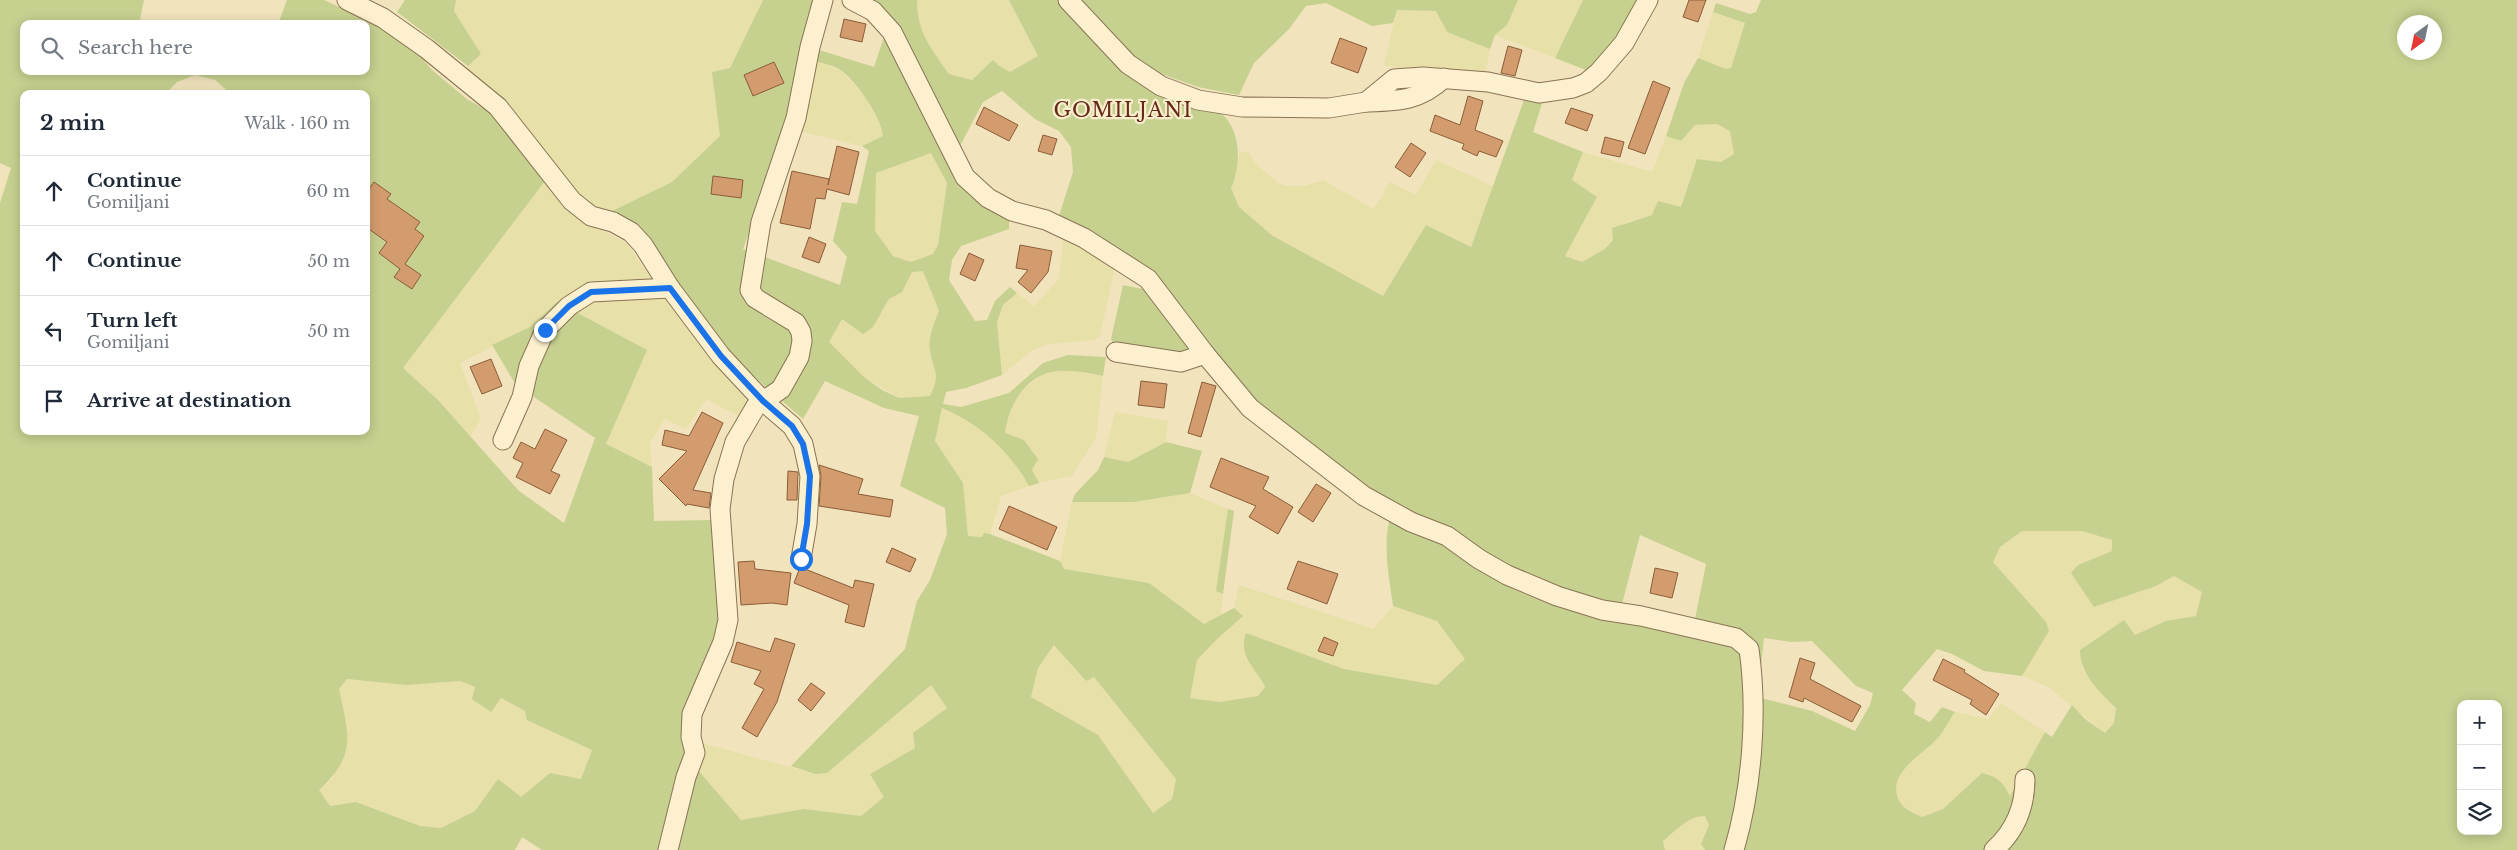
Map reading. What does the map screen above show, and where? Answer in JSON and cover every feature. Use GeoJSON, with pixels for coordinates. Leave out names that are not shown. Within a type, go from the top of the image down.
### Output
{"type":"FeatureCollection","features":[{"type":"Feature","properties":{"kind":"street"},"geometry":{"type":"LineString","coordinates":[[347,0],[383,18],[427,49],[498,107],[572,201],[591,216],[613,222],[631,232],[643,245],[670,288],[721,356],[763,401],[792,426],[803,444],[810,476],[807,524],[801,559]]}},
{"type":"Feature","properties":{"kind":"street"},"geometry":{"type":"LineString","coordinates":[[668,850],[686,777],[695,753],[691,737],[692,714],[724,642],[728,620],[720,509],[724,479],[735,442],[756,406],[781,389],[799,357],[802,341],[801,332],[796,323],[755,298],[750,290],[761,222],[796,118],[810,47],[823,0]]}},
{"type":"Feature","properties":{"kind":"street"},"geometry":{"type":"LineString","coordinates":[[852,0],[873,11],[892,32],[965,177],[988,198],[1012,210],[1046,220],[1084,238],[1148,279],[1205,354],[1250,408],[1364,496],[1411,522],[1447,536],[1479,559],[1500,571],[1557,596],[1602,610],[1641,616],[1736,638],[1749,649],[1752,665],[1752,759],[1745,814],[1734,850]]}},
{"type":"Feature","properties":{"kind":"street"},"geometry":{"type":"LineString","coordinates":[[1068,0],[1128,64],[1161,86],[1198,100],[1242,107],[1329,108],[1366,102],[1394,79],[1444,78],[1488,82],[1539,93],[1573,88],[1586,83],[1599,72],[1624,43],[1648,0]]}},
{"type":"Feature","properties":{"kind":"street"},"geometry":{"type":"LineString","coordinates":[[503,440],[522,398],[529,366],[545,330],[569,306],[591,292],[670,288]]}},
{"type":"Feature","properties":{"kind":"street"},"geometry":{"type":"LineString","coordinates":[[1116,352],[1180,362],[1205,354]]}},
{"type":"Feature","properties":{"kind":"street"},"geometry":{"type":"LineString","coordinates":[[1994,850],[2013,830],[2024,800],[2024,779]]}},
{"type":"Feature","properties":{"kind":"shaded area"},"geometry":{"type":"Polygon","coordinates":[[[456,0],[763,0],[730,68],[712,72],[721,136],[672,182],[612,211],[599,209],[575,197],[467,71],[468,66],[481,54],[454,11],[456,0]]]}},
{"type":"Feature","properties":{"kind":"shaded area"},"geometry":{"type":"Polygon","coordinates":[[[917,0],[1009,0],[1039,56],[1010,73],[999,66],[972,80],[949,74],[922,35],[917,16],[917,0]]]}},
{"type":"Feature","properties":{"kind":"shaded area"},"geometry":{"type":"Polygon","coordinates":[[[1518,0],[1583,0],[1555,58],[1495,35],[1507,25],[1518,0]]]}},
{"type":"Feature","properties":{"kind":"shaded area"},"geometry":{"type":"Polygon","coordinates":[[[1397,10],[1436,11],[1447,32],[1490,49],[1485,73],[1399,68],[1384,65],[1397,10]]]}},
{"type":"Feature","properties":{"kind":"shaded area"},"geometry":{"type":"Polygon","coordinates":[[[1713,12],[1745,23],[1731,68],[1726,69],[1698,58],[1713,12]]]}},
{"type":"Feature","properties":{"kind":"shaded area"},"geometry":{"type":"Polygon","coordinates":[[[813,61],[839,69],[864,95],[883,129],[883,136],[862,146],[798,131],[813,61]]]}},
{"type":"Feature","properties":{"kind":"shaded area"},"geometry":{"type":"Polygon","coordinates":[[[1717,124],[1730,131],[1734,154],[1722,162],[1697,159],[1681,207],[1624,223],[1612,231],[1613,240],[1606,249],[1582,262],[1565,256],[1597,197],[1572,180],[1583,152],[1652,172],[1666,136],[1681,141],[1695,125],[1717,124]]]}},
{"type":"Feature","properties":{"kind":"shaded area"},"geometry":{"type":"Polygon","coordinates":[[[1240,152],[1248,152],[1257,165],[1278,183],[1287,186],[1304,186],[1323,180],[1374,209],[1390,182],[1416,195],[1436,160],[1495,187],[1471,247],[1426,225],[1383,296],[1273,236],[1239,207],[1231,188],[1240,152]]]}},
{"type":"Feature","properties":{"kind":"shaded area"},"geometry":{"type":"Polygon","coordinates":[[[931,153],[947,183],[938,245],[933,254],[911,262],[893,256],[875,231],[876,173],[931,153]]]}},
{"type":"Feature","properties":{"kind":"shaded area"},"geometry":{"type":"Polygon","coordinates":[[[545,181],[565,210],[626,243],[669,303],[750,396],[742,418],[706,399],[686,429],[665,419],[650,442],[652,467],[606,445],[611,432],[557,302],[530,327],[460,363],[481,419],[470,436],[438,400],[403,368],[545,181]]]}},
{"type":"Feature","properties":{"kind":"shaded area"},"geometry":{"type":"Polygon","coordinates":[[[1064,234],[1116,263],[1100,336],[1094,340],[1049,344],[1031,351],[1002,375],[997,322],[1003,305],[1017,293],[1034,306],[1059,279],[1064,234]]]}},
{"type":"Feature","properties":{"kind":"shaded area"},"geometry":{"type":"Polygon","coordinates":[[[923,270],[939,311],[930,333],[930,350],[938,376],[930,396],[899,398],[863,376],[828,343],[842,319],[882,314],[889,298],[902,292],[912,272],[923,270]]]}},
{"type":"Feature","properties":{"kind":"shaded area"},"geometry":{"type":"Polygon","coordinates":[[[1056,371],[1073,371],[1103,376],[1096,438],[1072,476],[1039,483],[1032,470],[1038,459],[1024,440],[1005,434],[1007,415],[1014,399],[1027,386],[1044,374],[1056,371]]]}},
{"type":"Feature","properties":{"kind":"shaded area"},"geometry":{"type":"Polygon","coordinates":[[[942,408],[971,422],[991,438],[1013,460],[1029,486],[1001,496],[990,534],[984,533],[983,537],[968,536],[963,483],[935,441],[942,408]]]}},
{"type":"Feature","properties":{"kind":"shaded area"},"geometry":{"type":"Polygon","coordinates":[[[1115,412],[1168,421],[1166,442],[1128,462],[1104,457],[1115,412]]]}},
{"type":"Feature","properties":{"kind":"shaded area"},"geometry":{"type":"Polygon","coordinates":[[[1190,493],[1228,509],[1216,591],[1223,594],[1221,615],[1204,624],[1149,583],[1064,569],[1060,561],[1072,502],[1134,502],[1190,493]]]}},
{"type":"Feature","properties":{"kind":"shaded area"},"geometry":{"type":"Polygon","coordinates":[[[2022,531],[2082,531],[2112,540],[2112,551],[2078,565],[2094,607],[2156,586],[2174,576],[2202,592],[2196,616],[2166,621],[2135,635],[2124,620],[2080,650],[2083,671],[2116,708],[2114,723],[2105,733],[2048,687],[2022,676],[2049,631],[1993,562],[2000,547],[2022,531]]]}},
{"type":"Feature","properties":{"kind":"shaded area"},"geometry":{"type":"Polygon","coordinates":[[[1239,585],[1373,629],[1393,606],[1437,621],[1466,659],[1437,685],[1344,669],[1246,633],[1245,657],[1258,672],[1265,687],[1258,696],[1220,702],[1190,698],[1197,660],[1243,616],[1234,608],[1239,585]]]}},
{"type":"Feature","properties":{"kind":"shaded area"},"geometry":{"type":"Polygon","coordinates":[[[1055,645],[1085,681],[1094,677],[1176,779],[1172,799],[1153,813],[1098,735],[1031,698],[1038,668],[1055,645]]]}},
{"type":"Feature","properties":{"kind":"shaded area"},"geometry":{"type":"Polygon","coordinates":[[[347,679],[407,685],[460,681],[476,688],[491,711],[501,698],[592,749],[581,779],[550,773],[521,797],[498,780],[475,811],[441,828],[420,826],[356,802],[330,806],[319,790],[333,778],[348,727],[339,689],[347,679]]]}},
{"type":"Feature","properties":{"kind":"shaded area"},"geometry":{"type":"Polygon","coordinates":[[[931,685],[947,708],[913,733],[915,748],[870,774],[885,797],[861,816],[804,809],[741,820],[697,769],[699,742],[815,774],[827,773],[931,685]]]}},
{"type":"Feature","properties":{"kind":"shaded area"},"geometry":{"type":"Polygon","coordinates":[[[2001,703],[2045,732],[2010,797],[1970,783],[1956,799],[1943,809],[1922,817],[1902,806],[1895,789],[1899,775],[1917,754],[1938,738],[1955,712],[1988,719],[2001,703]]]}},
{"type":"Feature","properties":{"kind":"shaded area"},"geometry":{"type":"Polygon","coordinates":[[[1699,815],[1705,816],[1709,825],[1701,844],[1705,850],[1665,850],[1663,841],[1682,825],[1699,815]]]}},
{"type":"Feature","properties":{"kind":"green space"},"geometry":{"type":"Polygon","coordinates":[[[0,0],[144,0],[140,20],[20,20],[20,75],[195,75],[370,75],[370,22],[400,36],[432,70],[468,100],[496,115],[545,181],[403,368],[438,400],[519,491],[564,523],[595,438],[516,385],[492,345],[530,327],[557,302],[647,350],[606,444],[652,467],[654,521],[715,520],[720,614],[715,637],[689,705],[682,713],[685,748],[679,775],[671,794],[658,850],[542,850],[522,837],[515,850],[0,850],[0,203],[11,168],[0,163],[0,0]],[[347,679],[339,689],[347,732],[345,755],[340,766],[319,790],[330,806],[356,802],[420,826],[441,828],[475,811],[498,779],[521,797],[550,773],[581,779],[592,750],[527,720],[525,711],[501,698],[491,712],[472,699],[475,687],[460,681],[407,685],[347,679]]]}},
{"type":"Feature","properties":{"kind":"green space"},"geometry":{"type":"Polygon","coordinates":[[[287,0],[324,0],[366,20],[280,20],[287,0]]]}},
{"type":"Feature","properties":{"kind":"green space"},"geometry":{"type":"Polygon","coordinates":[[[405,0],[456,0],[454,11],[481,54],[468,66],[397,12],[405,0]]]}},
{"type":"Feature","properties":{"kind":"green space"},"geometry":{"type":"Polygon","coordinates":[[[763,0],[816,0],[790,116],[743,249],[840,285],[847,257],[833,241],[842,202],[857,204],[869,151],[862,146],[883,136],[873,110],[852,81],[839,69],[813,61],[816,49],[874,67],[886,31],[932,128],[931,131],[958,178],[1009,216],[1009,229],[961,246],[952,260],[949,280],[975,321],[987,320],[995,301],[1010,287],[1017,293],[1003,305],[997,322],[1002,375],[966,388],[946,392],[943,404],[961,407],[1009,393],[1043,363],[1068,355],[1106,357],[1103,376],[1069,371],[1046,373],[1028,385],[1015,402],[1010,412],[1005,433],[1024,440],[1038,459],[1032,470],[1039,483],[1029,486],[1012,461],[992,439],[969,422],[942,408],[935,441],[963,483],[968,536],[982,537],[984,533],[990,534],[1060,561],[1064,569],[1149,583],[1204,624],[1234,608],[1243,616],[1197,660],[1190,698],[1220,702],[1258,696],[1265,687],[1246,656],[1244,642],[1246,633],[1344,669],[1437,685],[1465,659],[1437,621],[1393,606],[1387,543],[1390,517],[1394,504],[1366,489],[1255,402],[1182,313],[1058,219],[1073,172],[1071,147],[1059,131],[1035,119],[1002,91],[983,102],[958,150],[871,0],[917,0],[919,22],[922,31],[936,56],[949,74],[972,80],[993,60],[1010,72],[1038,56],[1009,0],[1518,0],[1507,25],[1495,35],[1490,49],[1447,32],[1436,11],[1397,10],[1393,23],[1372,26],[1326,3],[1306,6],[1289,29],[1254,63],[1239,95],[1198,87],[1156,72],[1206,102],[1228,120],[1233,129],[1238,149],[1237,170],[1231,188],[1239,207],[1273,236],[1383,296],[1426,225],[1471,247],[1524,100],[1543,100],[1533,132],[1583,152],[1572,180],[1597,197],[1565,256],[1582,262],[1605,249],[1613,240],[1612,228],[1652,215],[1658,201],[1681,207],[1697,159],[1721,162],[1734,154],[1730,131],[1717,124],[1695,125],[1681,141],[1666,136],[1684,83],[1698,58],[1726,69],[1731,68],[1745,23],[1713,12],[1716,3],[1750,14],[1756,12],[1761,0],[2517,0],[2517,850],[1705,850],[1701,844],[1709,825],[1705,816],[1699,816],[1682,825],[1663,841],[1665,850],[676,850],[697,769],[741,820],[804,809],[861,816],[884,797],[870,774],[915,748],[913,733],[947,708],[931,685],[827,773],[815,774],[791,766],[905,649],[917,601],[930,580],[947,534],[945,508],[900,486],[919,416],[884,408],[825,381],[803,419],[752,375],[721,344],[612,211],[672,182],[720,136],[712,72],[730,68],[763,0]],[[931,153],[876,173],[875,231],[893,256],[911,262],[933,254],[938,245],[947,183],[931,153]],[[923,271],[912,272],[902,292],[889,299],[873,327],[863,334],[842,319],[829,342],[863,376],[882,390],[899,398],[930,396],[936,377],[931,357],[930,340],[939,311],[923,271]],[[2022,531],[2000,547],[1993,562],[2046,622],[2049,631],[2022,676],[1984,671],[1952,654],[1937,649],[1902,690],[1916,703],[1914,714],[1930,722],[1942,707],[1955,712],[1938,738],[1906,767],[1896,785],[1897,795],[1902,805],[1922,817],[1943,809],[1982,773],[1992,776],[1999,781],[2010,796],[2045,732],[2052,737],[2072,705],[2085,719],[2105,733],[2114,723],[2116,708],[2087,675],[2083,667],[2080,650],[2124,620],[2135,635],[2166,621],[2196,616],[2202,592],[2174,576],[2156,586],[2094,607],[2071,573],[2078,565],[2112,551],[2112,540],[2082,531],[2022,531]],[[1640,535],[1622,604],[1692,634],[1706,564],[1640,535]],[[1764,638],[1759,683],[1761,698],[1812,711],[1855,731],[1870,705],[1873,693],[1856,686],[1812,641],[1791,642],[1764,638]],[[1054,645],[1038,668],[1031,697],[1098,735],[1153,813],[1172,799],[1176,779],[1094,677],[1086,681],[1054,645]]]}},
{"type":"Feature","properties":{"kind":"green space"},"geometry":{"type":"Polygon","coordinates":[[[1583,0],[1640,0],[1618,37],[1591,72],[1555,58],[1583,0]]]}},
{"type":"Feature","properties":{"kind":"green space"},"geometry":{"type":"Polygon","coordinates":[[[1123,285],[1148,290],[1194,346],[1190,352],[1180,355],[1114,345],[1111,339],[1123,285]]]}},
{"type":"Feature","properties":{"kind":"green space"},"geometry":{"type":"Polygon","coordinates":[[[1166,442],[1202,451],[1190,493],[1134,502],[1072,502],[1075,494],[1098,470],[1104,457],[1128,462],[1166,442]]]}},
{"type":"Feature","properties":{"kind":"green space"},"geometry":{"type":"Polygon","coordinates":[[[1228,509],[1234,511],[1223,594],[1216,591],[1228,509]]]}},
{"type":"Feature","properties":{"kind":"building"},"geometry":{"type":"Polygon","coordinates":[[[1689,0],[1706,0],[1698,22],[1683,17],[1689,0]]]}},
{"type":"Feature","properties":{"kind":"building"},"geometry":{"type":"Polygon","coordinates":[[[844,19],[866,24],[862,42],[840,37],[844,19]]]}},
{"type":"Feature","properties":{"kind":"building"},"geometry":{"type":"Polygon","coordinates":[[[1340,38],[1367,48],[1358,73],[1331,63],[1340,38]]]}},
{"type":"Feature","properties":{"kind":"building"},"geometry":{"type":"Polygon","coordinates":[[[1508,46],[1522,50],[1515,76],[1501,73],[1508,46]]]}},
{"type":"Feature","properties":{"kind":"building"},"geometry":{"type":"Polygon","coordinates":[[[774,62],[784,83],[753,96],[744,75],[774,62]]]}},
{"type":"Feature","properties":{"kind":"building"},"geometry":{"type":"Polygon","coordinates":[[[1653,81],[1670,88],[1645,154],[1628,148],[1653,81]]]}},
{"type":"Feature","properties":{"kind":"building"},"geometry":{"type":"Polygon","coordinates":[[[1468,96],[1483,101],[1475,130],[1503,141],[1496,157],[1479,151],[1477,156],[1462,149],[1464,144],[1430,131],[1435,115],[1460,125],[1468,96]]]}},
{"type":"Feature","properties":{"kind":"building"},"geometry":{"type":"Polygon","coordinates":[[[984,107],[1018,125],[1009,141],[976,124],[984,107]]]}},
{"type":"Feature","properties":{"kind":"building"},"geometry":{"type":"Polygon","coordinates":[[[1571,108],[1593,115],[1587,131],[1565,123],[1571,108]]]}},
{"type":"Feature","properties":{"kind":"building"},"geometry":{"type":"Polygon","coordinates":[[[1043,135],[1057,139],[1052,155],[1038,151],[1043,135]]]}},
{"type":"Feature","properties":{"kind":"building"},"geometry":{"type":"Polygon","coordinates":[[[1605,137],[1624,142],[1620,157],[1601,153],[1605,137]]]}},
{"type":"Feature","properties":{"kind":"building"},"geometry":{"type":"Polygon","coordinates":[[[1411,143],[1426,153],[1410,177],[1395,167],[1411,143]]]}},
{"type":"Feature","properties":{"kind":"building"},"geometry":{"type":"Polygon","coordinates":[[[837,146],[859,152],[849,195],[827,189],[825,199],[816,198],[810,229],[780,223],[792,171],[829,179],[828,185],[837,146]]]}},
{"type":"Feature","properties":{"kind":"building"},"geometry":{"type":"Polygon","coordinates":[[[713,176],[743,180],[741,198],[711,194],[713,176]]]}},
{"type":"Feature","properties":{"kind":"building"},"geometry":{"type":"Polygon","coordinates":[[[374,182],[391,194],[387,199],[420,222],[415,229],[424,236],[405,264],[421,275],[412,289],[394,277],[400,269],[379,253],[387,242],[370,230],[370,188],[374,182]]]}},
{"type":"Feature","properties":{"kind":"building"},"geometry":{"type":"Polygon","coordinates":[[[809,237],[826,244],[819,263],[802,257],[809,237]]]}},
{"type":"Feature","properties":{"kind":"building"},"geometry":{"type":"Polygon","coordinates":[[[1020,245],[1052,251],[1048,272],[1031,293],[1018,282],[1028,270],[1016,268],[1020,245]]]}},
{"type":"Feature","properties":{"kind":"building"},"geometry":{"type":"Polygon","coordinates":[[[969,253],[984,260],[975,281],[960,274],[969,253]]]}},
{"type":"Feature","properties":{"kind":"building"},"geometry":{"type":"Polygon","coordinates":[[[491,359],[502,386],[482,394],[470,367],[491,359]]]}},
{"type":"Feature","properties":{"kind":"building"},"geometry":{"type":"Polygon","coordinates":[[[1141,381],[1167,384],[1164,408],[1138,405],[1141,381]]]}},
{"type":"Feature","properties":{"kind":"building"},"geometry":{"type":"Polygon","coordinates":[[[1202,382],[1216,386],[1201,437],[1188,433],[1202,382]]]}},
{"type":"Feature","properties":{"kind":"building"},"geometry":{"type":"Polygon","coordinates":[[[702,412],[723,423],[693,490],[711,493],[709,508],[687,504],[686,506],[659,479],[687,451],[662,445],[665,430],[689,436],[702,412]]]}},
{"type":"Feature","properties":{"kind":"building"},"geometry":{"type":"Polygon","coordinates":[[[545,429],[567,440],[551,471],[560,475],[550,494],[516,477],[523,463],[513,458],[521,442],[535,449],[545,429]]]}},
{"type":"Feature","properties":{"kind":"building"},"geometry":{"type":"Polygon","coordinates":[[[1221,458],[1269,477],[1263,489],[1293,507],[1278,534],[1249,517],[1256,506],[1210,487],[1221,458]]]}},
{"type":"Feature","properties":{"kind":"building"},"geometry":{"type":"Polygon","coordinates":[[[819,465],[863,479],[858,494],[893,500],[890,517],[819,506],[821,476],[819,465]]]}},
{"type":"Feature","properties":{"kind":"building"},"geometry":{"type":"Polygon","coordinates":[[[788,471],[798,472],[797,500],[787,500],[788,471]]]}},
{"type":"Feature","properties":{"kind":"building"},"geometry":{"type":"Polygon","coordinates":[[[1316,484],[1331,493],[1313,522],[1298,512],[1316,484]]]}},
{"type":"Feature","properties":{"kind":"building"},"geometry":{"type":"Polygon","coordinates":[[[1009,506],[1057,527],[1047,550],[999,529],[1009,506]]]}},
{"type":"Feature","properties":{"kind":"building"},"geometry":{"type":"Polygon","coordinates":[[[892,548],[916,559],[910,572],[886,562],[892,548]]]}},
{"type":"Feature","properties":{"kind":"building"},"geometry":{"type":"Polygon","coordinates":[[[754,561],[755,569],[791,573],[787,605],[772,603],[741,605],[738,562],[754,561]]]}},
{"type":"Feature","properties":{"kind":"building"},"geometry":{"type":"Polygon","coordinates":[[[1298,561],[1338,574],[1327,604],[1287,589],[1298,561]]]}},
{"type":"Feature","properties":{"kind":"building"},"geometry":{"type":"Polygon","coordinates":[[[1655,568],[1678,573],[1672,598],[1650,593],[1655,568]]]}},
{"type":"Feature","properties":{"kind":"building"},"geometry":{"type":"Polygon","coordinates":[[[805,569],[853,588],[855,580],[874,584],[864,627],[845,622],[849,605],[794,583],[799,570],[805,569]]]}},
{"type":"Feature","properties":{"kind":"building"},"geometry":{"type":"Polygon","coordinates":[[[1324,637],[1338,643],[1333,656],[1318,651],[1324,637]]]}},
{"type":"Feature","properties":{"kind":"building"},"geometry":{"type":"Polygon","coordinates":[[[775,638],[795,644],[777,702],[757,737],[742,728],[764,689],[754,684],[761,671],[731,662],[737,642],[770,652],[775,638]]]}},
{"type":"Feature","properties":{"kind":"building"},"geometry":{"type":"Polygon","coordinates":[[[1800,658],[1815,663],[1810,679],[1861,706],[1852,722],[1804,698],[1803,702],[1789,697],[1800,658]]]}},
{"type":"Feature","properties":{"kind":"building"},"geometry":{"type":"Polygon","coordinates":[[[1943,659],[1965,670],[1964,672],[1999,694],[1986,715],[1970,704],[1972,700],[1933,680],[1943,659]]]}},
{"type":"Feature","properties":{"kind":"building"},"geometry":{"type":"Polygon","coordinates":[[[811,683],[825,693],[811,711],[798,700],[811,683]]]}},
{"type":"Feature","properties":{"kind":"district","name":"GOMILJANI"},"geometry":{"type":"Point","coordinates":[1123,110]}},
{"type":"Feature","properties":{"kind":"route"},"geometry":{"type":"LineString","coordinates":[[545,330],[569,306],[591,292],[670,288],[721,356],[763,401],[792,426],[803,444],[810,476],[807,524],[801,559]]}}]}
